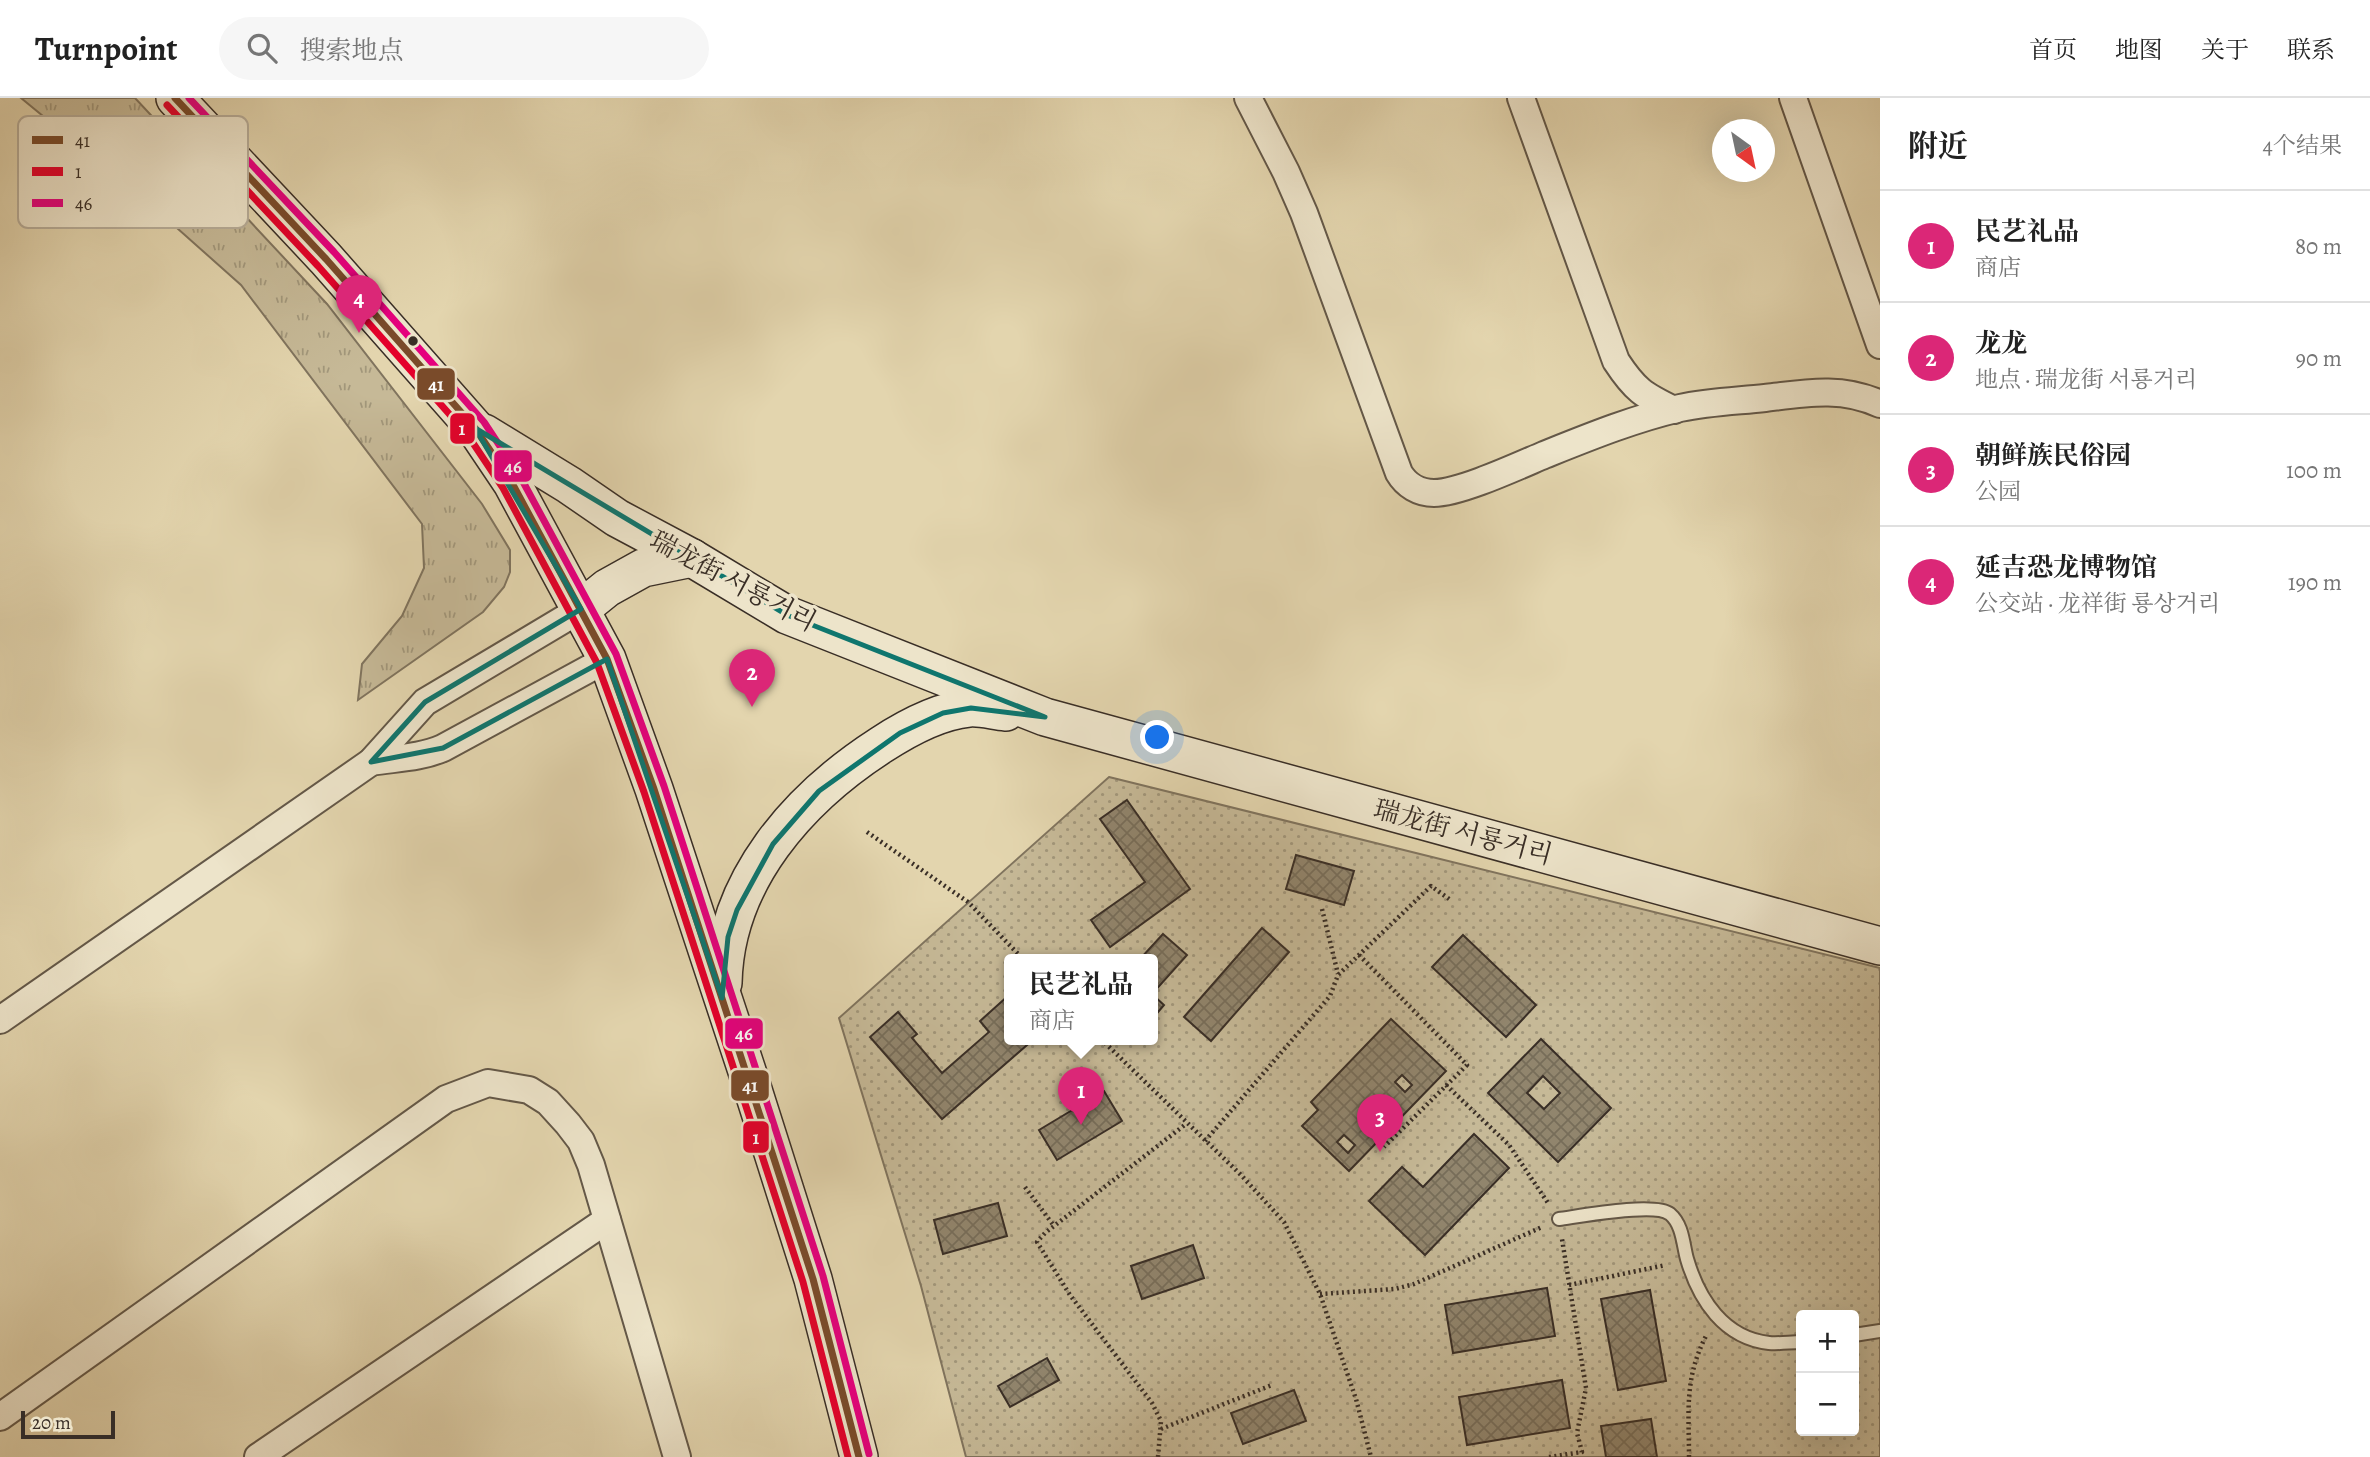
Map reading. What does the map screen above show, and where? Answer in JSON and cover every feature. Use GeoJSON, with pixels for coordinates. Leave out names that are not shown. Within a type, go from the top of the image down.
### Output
{"type":"FeatureCollection","features":[{"type":"Feature","properties":{"kind":"street"},"geometry":{"type":"LineString","coordinates":[[175,98],[192,116]]}},
{"type":"Feature","properties":{"kind":"street"},"geometry":{"type":"LineString","coordinates":[[1248,98],[1304,213],[1404,482],[1416,489],[1433,493],[1453,489],[1622,425],[1674,410],[1816,391],[1842,392],[1880,400]]}},
{"type":"Feature","properties":{"kind":"street"},"geometry":{"type":"LineString","coordinates":[[1521,98],[1616,361],[1632,386],[1646,397],[1674,410]]}},
{"type":"Feature","properties":{"kind":"street"},"geometry":{"type":"LineString","coordinates":[[1793,98],[1880,345]]}},
{"type":"Feature","properties":{"kind":"street"},"geometry":{"type":"LineString","coordinates":[[248,176],[326,259],[475,428],[512,483],[607,659],[654,789],[813,1279],[859,1457]]}},
{"type":"Feature","properties":{"kind":"street","name":"瑞龙街 서룡거리"},"geometry":{"type":"LineString","coordinates":[[475,428],[569,485],[617,518],[692,558],[787,615],[1045,717],[1880,946]]}},
{"type":"Feature","properties":{"kind":"street"},"geometry":{"type":"LineString","coordinates":[[0,1020],[371,762],[425,702],[581,609],[607,588],[643,568],[692,558]]}},
{"type":"Feature","properties":{"kind":"street"},"geometry":{"type":"LineString","coordinates":[[371,762],[422,756],[443,748],[607,659]]}},
{"type":"Feature","properties":{"kind":"street","name":"瑞龙街 서룡거리"},"geometry":{"type":"LineString","coordinates":[[722,998],[728,937],[737,910],[755,872],[773,844],[794,816],[819,791],[900,733],[943,713],[971,708],[1045,717]]}},
{"type":"Feature","properties":{"kind":"street"},"geometry":{"type":"LineString","coordinates":[[0,1417],[446,1099],[488,1083],[529,1090],[548,1101],[581,1141],[591,1165],[677,1457]]}},
{"type":"Feature","properties":{"kind":"street"},"geometry":{"type":"LineString","coordinates":[[258,1457],[607,1220]]}},
{"type":"Feature","properties":{"kind":"lane"},"geometry":{"type":"LineString","coordinates":[[1559,1219],[1652,1208],[1670,1214],[1680,1227],[1688,1261],[1700,1293],[1716,1317],[1737,1334],[1769,1343],[1796,1342]]}},
{"type":"Feature","properties":{"kind":"lane"},"geometry":{"type":"LineString","coordinates":[[1859,1334],[1880,1331]]}},
{"type":"Feature","properties":{"kind":"path"},"geometry":{"type":"LineString","coordinates":[[867,832],[968,902],[1018,954]]}},
{"type":"Feature","properties":{"kind":"path"},"geometry":{"type":"LineString","coordinates":[[1205,1142],[1330,996],[1338,975],[1431,886],[1452,901]]}},
{"type":"Feature","properties":{"kind":"path"},"geometry":{"type":"LineString","coordinates":[[1322,909],[1338,975]]}},
{"type":"Feature","properties":{"kind":"path"},"geometry":{"type":"LineString","coordinates":[[1359,955],[1466,1065],[1384,1147]]}},
{"type":"Feature","properties":{"kind":"path"},"geometry":{"type":"LineString","coordinates":[[1107,1045],[1241,1175],[1284,1222],[1320,1294],[1356,1399],[1371,1457]]}},
{"type":"Feature","properties":{"kind":"path"},"geometry":{"type":"LineString","coordinates":[[1446,1084],[1509,1145],[1559,1219],[1586,1388],[1577,1433],[1582,1452],[1549,1457]]}},
{"type":"Feature","properties":{"kind":"path"},"geometry":{"type":"LineString","coordinates":[[1158,1457],[1161,1421],[1152,1403],[1070,1295],[1037,1242],[1186,1124]]}},
{"type":"Feature","properties":{"kind":"path"},"geometry":{"type":"LineString","coordinates":[[1026,1187],[1054,1226]]}},
{"type":"Feature","properties":{"kind":"path"},"geometry":{"type":"LineString","coordinates":[[1320,1294],[1395,1289],[1414,1284],[1559,1219]]}},
{"type":"Feature","properties":{"kind":"path"},"geometry":{"type":"LineString","coordinates":[[1569,1285],[1688,1261]]}},
{"type":"Feature","properties":{"kind":"path"},"geometry":{"type":"LineString","coordinates":[[1689,1457],[1689,1380],[1697,1353],[1716,1317]]}},
{"type":"Feature","properties":{"kind":"path"},"geometry":{"type":"LineString","coordinates":[[1161,1429],[1272,1385]]}},
{"type":"Feature","properties":{"kind":"highlighted area"},"geometry":{"type":"Polygon","coordinates":[[[475,428],[787,615],[1045,717],[971,708],[943,713],[900,733],[819,791],[773,844],[737,910],[728,937],[722,998],[607,659],[443,748],[371,762],[425,702],[581,609],[475,428]]]}},
{"type":"Feature","properties":{"kind":"green space"},"geometry":{"type":"Polygon","coordinates":[[[21,98],[135,98],[152,116],[43,116],[21,98]]]}},
{"type":"Feature","properties":{"kind":"green space"},"geometry":{"type":"Polygon","coordinates":[[[248,219],[327,304],[482,504],[510,550],[510,572],[504,587],[483,612],[358,700],[362,664],[402,616],[424,568],[422,524],[241,285],[177,228],[248,228],[248,219]]]}},
{"type":"Feature","properties":{"kind":"green space"},"geometry":{"type":"Polygon","coordinates":[[[1109,777],[1880,968],[1880,1457],[966,1457],[921,1286],[839,1018],[1109,777]]]}},
{"type":"Feature","properties":{"kind":"building"},"geometry":{"type":"Polygon","coordinates":[[[1127,800],[1190,889],[1110,947],[1091,920],[1145,882],[1100,819],[1127,800]]]}},
{"type":"Feature","properties":{"kind":"building"},"geometry":{"type":"Polygon","coordinates":[[[1296,855],[1354,871],[1344,905],[1286,889],[1296,855]]]}},
{"type":"Feature","properties":{"kind":"building"},"geometry":{"type":"Polygon","coordinates":[[[1262,928],[1289,952],[1211,1041],[1184,1017],[1262,928]]]}},
{"type":"Feature","properties":{"kind":"building"},"geometry":{"type":"Polygon","coordinates":[[[1163,934],[1187,955],[1158,987],[1158,954],[1145,954],[1163,934]]]}},
{"type":"Feature","properties":{"kind":"building"},"geometry":{"type":"Polygon","coordinates":[[[1463,935],[1536,1005],[1506,1037],[1432,967],[1463,935]]]}},
{"type":"Feature","properties":{"kind":"building"},"geometry":{"type":"Polygon","coordinates":[[[1004,999],[1004,1045],[1027,1045],[942,1119],[870,1037],[898,1012],[917,1034],[912,1038],[942,1073],[989,1032],[980,1021],[1004,999]]]}},
{"type":"Feature","properties":{"kind":"building"},"geometry":{"type":"Polygon","coordinates":[[[1158,1000],[1164,1005],[1158,1012],[1158,1000]]]}},
{"type":"Feature","properties":{"kind":"building"},"geometry":{"type":"Polygon","coordinates":[[[1391,1019],[1446,1071],[1349,1171],[1302,1126],[1318,1110],[1311,1102],[1391,1019]],[[1402,1075],[1395,1082],[1405,1092],[1412,1085],[1402,1075]],[[1375,1102],[1368,1110],[1379,1120],[1386,1112],[1375,1102]],[[1344,1135],[1337,1142],[1348,1153],[1355,1145],[1344,1135]]]}},
{"type":"Feature","properties":{"kind":"building"},"geometry":{"type":"Polygon","coordinates":[[[1541,1039],[1611,1108],[1558,1162],[1488,1093],[1541,1039]],[[1543,1076],[1527,1093],[1544,1109],[1560,1093],[1543,1076]]]}},
{"type":"Feature","properties":{"kind":"building"},"geometry":{"type":"Polygon","coordinates":[[[1104,1091],[1122,1121],[1057,1160],[1039,1130],[1104,1091]]]}},
{"type":"Feature","properties":{"kind":"building"},"geometry":{"type":"Polygon","coordinates":[[[1474,1134],[1509,1168],[1425,1255],[1369,1201],[1402,1167],[1423,1187],[1474,1134]]]}},
{"type":"Feature","properties":{"kind":"building"},"geometry":{"type":"Polygon","coordinates":[[[998,1203],[1007,1236],[943,1254],[934,1220],[998,1203]]]}},
{"type":"Feature","properties":{"kind":"building"},"geometry":{"type":"Polygon","coordinates":[[[1193,1245],[1204,1278],[1142,1299],[1131,1266],[1193,1245]]]}},
{"type":"Feature","properties":{"kind":"building"},"geometry":{"type":"Polygon","coordinates":[[[1547,1288],[1555,1336],[1453,1353],[1445,1305],[1547,1288]]]}},
{"type":"Feature","properties":{"kind":"building"},"geometry":{"type":"Polygon","coordinates":[[[1650,1290],[1666,1381],[1618,1390],[1601,1299],[1650,1290]]]}},
{"type":"Feature","properties":{"kind":"building"},"geometry":{"type":"Polygon","coordinates":[[[1047,1358],[1059,1380],[1010,1407],[998,1386],[1047,1358]]]}},
{"type":"Feature","properties":{"kind":"building"},"geometry":{"type":"Polygon","coordinates":[[[1562,1380],[1570,1428],[1467,1445],[1459,1397],[1562,1380]]]}},
{"type":"Feature","properties":{"kind":"building"},"geometry":{"type":"Polygon","coordinates":[[[1294,1390],[1306,1421],[1243,1444],[1231,1413],[1294,1390]]]}},
{"type":"Feature","properties":{"kind":"building"},"geometry":{"type":"Polygon","coordinates":[[[1651,1419],[1657,1457],[1606,1457],[1601,1426],[1651,1419]]]}},
{"type":"Feature","properties":{"kind":"transit line","name":"41"},"geometry":{"type":"LineString","coordinates":[[175,98],[192,116]]}},
{"type":"Feature","properties":{"kind":"transit line","name":"46"},"geometry":{"type":"LineString","coordinates":[[189,98],[206,116]]}},
{"type":"Feature","properties":{"kind":"transit line","name":"1"},"geometry":{"type":"LineString","coordinates":[[167,105],[177,116]]}},
{"type":"Feature","properties":{"kind":"transit line","name":"46"},"geometry":{"type":"LineString","coordinates":[[248,161],[334,252],[484,422],[521,478],[616,654],[664,786],[823,1276],[869,1454]]}},
{"type":"Feature","properties":{"kind":"transit line","name":"41"},"geometry":{"type":"LineString","coordinates":[[248,176],[326,259],[475,428],[512,483],[607,659],[654,789],[813,1279],[859,1457]]}},
{"type":"Feature","properties":{"kind":"transit line","name":"1"},"geometry":{"type":"LineString","coordinates":[[248,191],[467,434],[503,488],[597,663],[644,792],[803,1282],[848,1457]]}},
{"type":"Feature","properties":{"kind":"place","name":"延吉恐龙博物馆"},"geometry":{"type":"Point","coordinates":[359,333]}},
{"type":"Feature","properties":{"kind":"place","name":"龙龙"},"geometry":{"type":"Point","coordinates":[752,707]}},
{"type":"Feature","properties":{"kind":"place","name":"民艺礼品"},"geometry":{"type":"Point","coordinates":[1081,1125]}},
{"type":"Feature","properties":{"kind":"place","name":"朝鲜族民俗园"},"geometry":{"type":"Point","coordinates":[1380,1152]}}]}
